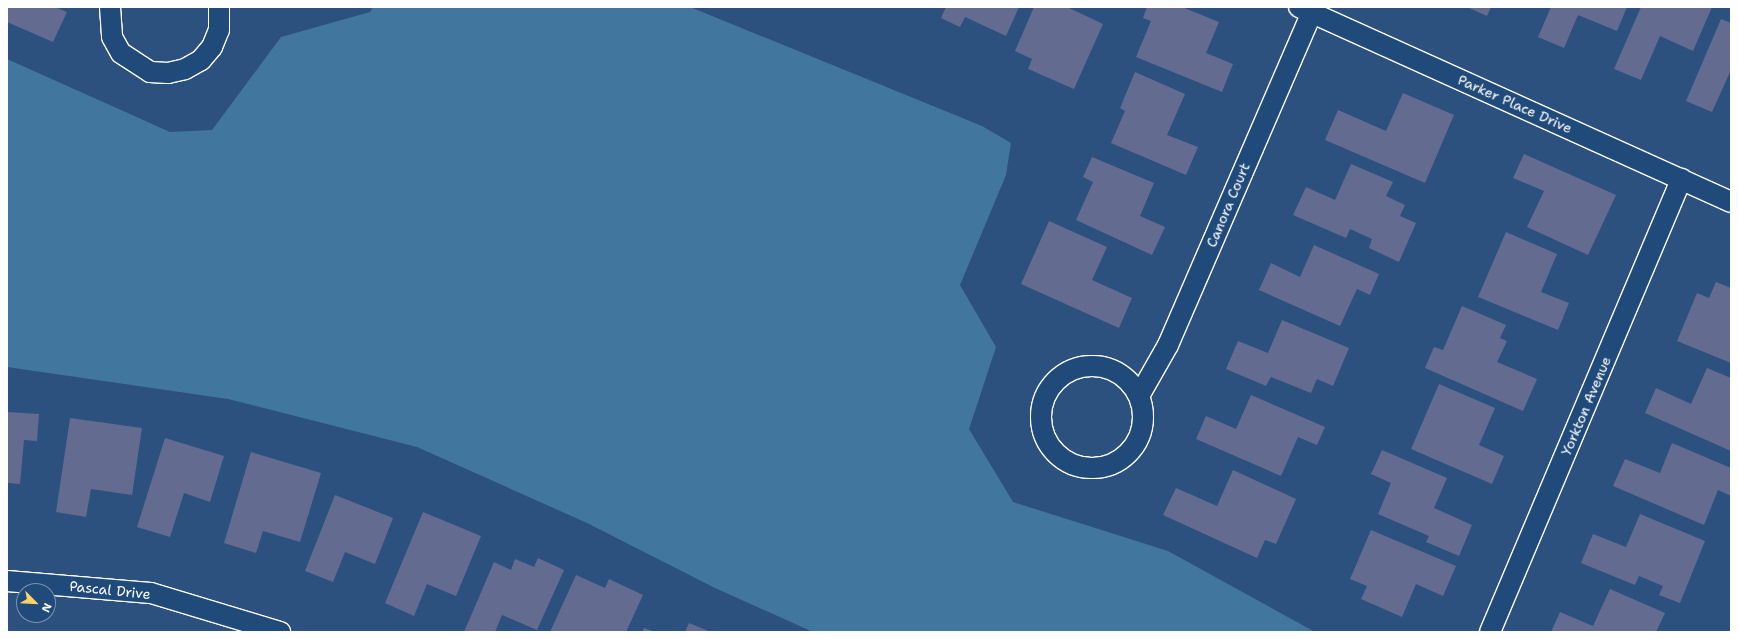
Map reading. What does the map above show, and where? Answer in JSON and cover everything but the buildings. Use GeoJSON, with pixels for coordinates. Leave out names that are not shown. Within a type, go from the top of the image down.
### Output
{"type":"FeatureCollection","features":[{"type":"Feature","properties":{"kind":"street"},"geometry":{"type":"LineString","coordinates":[[110,7],[112,37],[121,53],[145,69],[168,73],[190,66],[212,47],[219,30],[219,7]]}},
{"type":"Feature","properties":{"kind":"street","name":"Parker Place Drive"},"geometry":{"type":"LineString","coordinates":[[1306,10],[1731,202]]}},
{"type":"Feature","properties":{"kind":"street","name":"Canora Court"},"geometry":{"type":"LineString","coordinates":[[1139,396],[1168,345],[1306,10]]}},
{"type":"Feature","properties":{"kind":"street","name":"Yorkton Avenue"},"geometry":{"type":"LineString","coordinates":[[1490,632],[1681,179]]}},
{"type":"Feature","properties":{"kind":"street"},"geometry":{"type":"LineString","coordinates":[[1098,365],[1115,370],[1129,381],[1139,396],[1142,428],[1126,456],[1112,464],[1096,468],[1065,461],[1044,437],[1040,419],[1043,401],[1051,386],[1074,369],[1098,365]]}},
{"type":"Feature","properties":{"kind":"street","name":"Pascal Drive"},"geometry":{"type":"LineString","coordinates":[[7,581],[151,593],[245,627],[280,632]]}},
{"type":"Feature","properties":{"kind":"water"},"geometry":{"type":"Polygon","coordinates":[[[373,7],[690,7],[982,126],[1011,143],[1006,175],[960,285],[996,347],[969,429],[1013,502],[1168,551],[1315,632],[813,632],[715,588],[587,523],[417,447],[228,399],[7,367],[7,59],[170,132],[212,130],[281,37],[370,12],[373,7]]]}}]}
